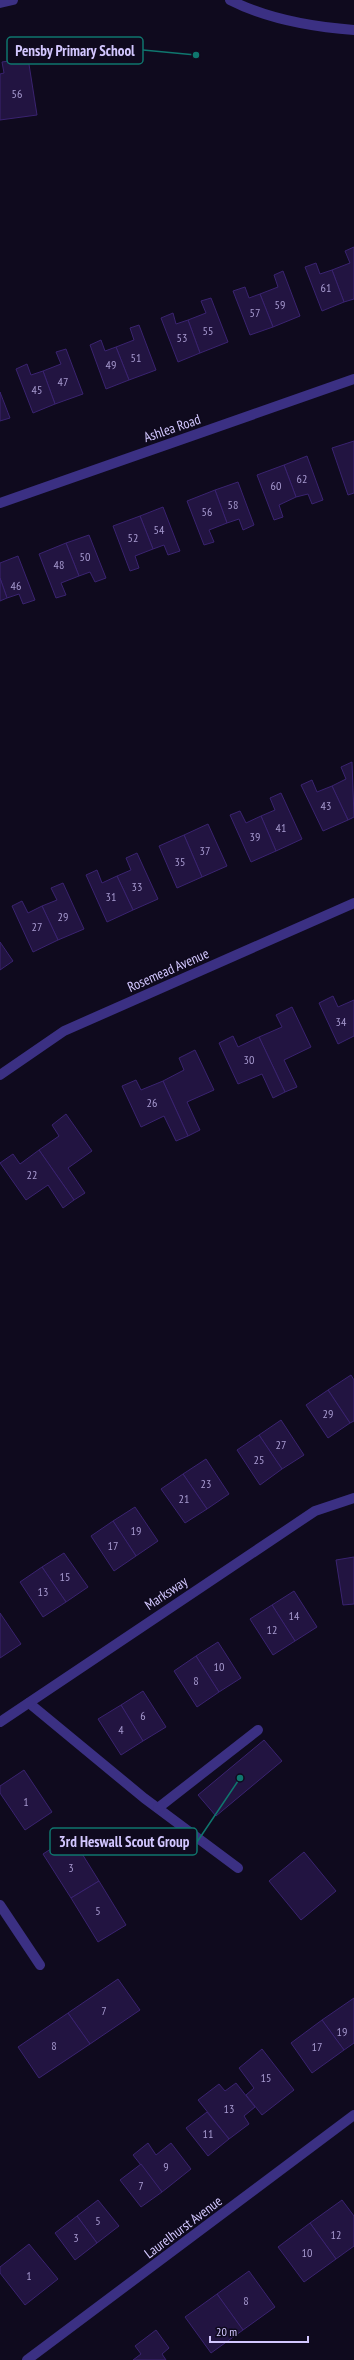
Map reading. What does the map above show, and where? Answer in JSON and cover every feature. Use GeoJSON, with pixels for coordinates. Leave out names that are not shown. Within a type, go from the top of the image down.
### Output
{"type":"FeatureCollection","features":[{"type":"Feature","properties":{"kind":"street"},"geometry":{"type":"LineString","coordinates":[[0,3],[13,0]]}},
{"type":"Feature","properties":{"kind":"street"},"geometry":{"type":"LineString","coordinates":[[230,0],[247,9],[323,28],[354,30]]}},
{"type":"Feature","properties":{"kind":"street","name":"Ashlea Road"},"geometry":{"type":"LineString","coordinates":[[0,503],[354,379]]}},
{"type":"Feature","properties":{"kind":"street","name":"Rosemead Avenue"},"geometry":{"type":"LineString","coordinates":[[0,1075],[64,1031],[354,903]]}},
{"type":"Feature","properties":{"kind":"street","name":"Marksway"},"geometry":{"type":"LineString","coordinates":[[0,1722],[315,1511],[354,1498]]}},
{"type":"Feature","properties":{"kind":"street"},"geometry":{"type":"LineString","coordinates":[[29,1703],[158,1808],[238,1868]]}},
{"type":"Feature","properties":{"kind":"street"},"geometry":{"type":"LineString","coordinates":[[158,1808],[258,1730]]}},
{"type":"Feature","properties":{"kind":"street"},"geometry":{"type":"LineString","coordinates":[[0,1905],[40,1965]]}},
{"type":"Feature","properties":{"kind":"street","name":"Laurelhurst Avenue"},"geometry":{"type":"LineString","coordinates":[[27,2360],[354,2115]]}},
{"type":"Feature","properties":{"kind":"building"},"geometry":{"type":"Polygon","coordinates":[[[28,58],[37,115],[0,120],[0,74],[4,73],[2,62],[28,58]]]}},
{"type":"Feature","properties":{"kind":"building"},"geometry":{"type":"Polygon","coordinates":[[[354,247],[354,299],[344,302],[332,270],[350,263],[345,251],[354,247]]]}},
{"type":"Feature","properties":{"kind":"building"},"geometry":{"type":"Polygon","coordinates":[[[316,263],[320,274],[332,270],[344,302],[322,311],[305,267],[316,263]]]}},
{"type":"Feature","properties":{"kind":"building"},"geometry":{"type":"Polygon","coordinates":[[[283,271],[300,316],[273,327],[260,294],[278,287],[274,275],[283,271]]]}},
{"type":"Feature","properties":{"kind":"building"},"geometry":{"type":"Polygon","coordinates":[[[245,287],[249,298],[260,294],[273,327],[250,335],[233,291],[245,287]]]}},
{"type":"Feature","properties":{"kind":"building"},"geometry":{"type":"Polygon","coordinates":[[[211,298],[228,342],[200,353],[188,320],[206,313],[201,301],[211,298]]]}},
{"type":"Feature","properties":{"kind":"building"},"geometry":{"type":"Polygon","coordinates":[[[173,313],[176,324],[188,320],[200,353],[178,362],[161,318],[173,313]]]}},
{"type":"Feature","properties":{"kind":"building"},"geometry":{"type":"Polygon","coordinates":[[[139,325],[156,370],[129,380],[116,347],[134,340],[130,328],[139,325]]]}},
{"type":"Feature","properties":{"kind":"building"},"geometry":{"type":"Polygon","coordinates":[[[101,340],[105,351],[116,347],[129,380],[106,389],[90,345],[101,340]]]}},
{"type":"Feature","properties":{"kind":"building"},"geometry":{"type":"Polygon","coordinates":[[[66,349],[83,394],[55,404],[43,371],[61,364],[56,352],[66,349]]]}},
{"type":"Feature","properties":{"kind":"building"},"geometry":{"type":"Polygon","coordinates":[[[27,364],[31,375],[43,371],[55,404],[33,413],[16,369],[27,364]]]}},
{"type":"Feature","properties":{"kind":"building"},"geometry":{"type":"Polygon","coordinates":[[[0,392],[10,418],[0,421],[0,392]]]}},
{"type":"Feature","properties":{"kind":"building"},"geometry":{"type":"Polygon","coordinates":[[[354,441],[354,493],[348,495],[332,448],[354,441]]]}},
{"type":"Feature","properties":{"kind":"building"},"geometry":{"type":"Polygon","coordinates":[[[307,456],[323,500],[312,504],[308,494],[296,497],[284,465],[307,456]]]}},
{"type":"Feature","properties":{"kind":"building"},"geometry":{"type":"Polygon","coordinates":[[[284,465],[296,497],[279,505],[283,517],[274,520],[257,475],[284,465]]]}},
{"type":"Feature","properties":{"kind":"building"},"geometry":{"type":"Polygon","coordinates":[[[238,482],[254,525],[243,530],[239,519],[227,523],[215,490],[238,482]]]}},
{"type":"Feature","properties":{"kind":"building"},"geometry":{"type":"Polygon","coordinates":[[[215,490],[227,523],[209,530],[214,542],[204,545],[187,501],[215,490]]]}},
{"type":"Feature","properties":{"kind":"building"},"geometry":{"type":"Polygon","coordinates":[[[163,507],[180,551],[168,555],[164,545],[153,549],[140,516],[163,507]]]}},
{"type":"Feature","properties":{"kind":"building"},"geometry":{"type":"Polygon","coordinates":[[[140,516],[153,549],[135,556],[139,568],[130,571],[113,526],[140,516]]]}},
{"type":"Feature","properties":{"kind":"building"},"geometry":{"type":"Polygon","coordinates":[[[89,535],[106,578],[95,582],[90,572],[79,576],[66,543],[89,535]]]}},
{"type":"Feature","properties":{"kind":"building"},"geometry":{"type":"Polygon","coordinates":[[[66,543],[79,576],[61,583],[66,595],[56,598],[39,554],[66,543]]]}},
{"type":"Feature","properties":{"kind":"building"},"geometry":{"type":"Polygon","coordinates":[[[18,556],[35,600],[23,604],[19,594],[7,598],[0,578],[0,563],[18,556]]]}},
{"type":"Feature","properties":{"kind":"building"},"geometry":{"type":"Polygon","coordinates":[[[0,578],[7,598],[0,601],[0,578]]]}},
{"type":"Feature","properties":{"kind":"building"},"geometry":{"type":"Polygon","coordinates":[[[352,762],[354,817],[348,820],[332,786],[346,779],[341,767],[352,762]]]}},
{"type":"Feature","properties":{"kind":"building"},"geometry":{"type":"Polygon","coordinates":[[[312,780],[317,792],[332,786],[348,820],[323,831],[301,785],[312,780]]]}},
{"type":"Feature","properties":{"kind":"building"},"geometry":{"type":"Polygon","coordinates":[[[281,793],[302,839],[276,851],[261,816],[275,810],[270,798],[281,793]]]}},
{"type":"Feature","properties":{"kind":"building"},"geometry":{"type":"Polygon","coordinates":[[[240,811],[246,823],[261,816],[276,851],[251,862],[230,815],[240,811]]]}},
{"type":"Feature","properties":{"kind":"building"},"geometry":{"type":"Polygon","coordinates":[[[208,824],[227,866],[202,877],[184,835],[208,824]]]}},
{"type":"Feature","properties":{"kind":"building"},"geometry":{"type":"Polygon","coordinates":[[[184,835],[202,877],[177,888],[159,846],[184,835]]]}},
{"type":"Feature","properties":{"kind":"building"},"geometry":{"type":"Polygon","coordinates":[[[137,853],[158,899],[133,910],[117,876],[131,870],[126,858],[137,853]]]}},
{"type":"Feature","properties":{"kind":"building"},"geometry":{"type":"Polygon","coordinates":[[[97,870],[102,883],[117,876],[133,910],[107,922],[86,875],[97,870]]]}},
{"type":"Feature","properties":{"kind":"building"},"geometry":{"type":"Polygon","coordinates":[[[63,883],[84,929],[58,940],[42,906],[57,900],[51,888],[63,883]]]}},
{"type":"Feature","properties":{"kind":"building"},"geometry":{"type":"Polygon","coordinates":[[[22,901],[28,913],[42,906],[58,940],[33,952],[12,906],[22,901]]]}},
{"type":"Feature","properties":{"kind":"building"},"geometry":{"type":"Polygon","coordinates":[[[0,942],[13,961],[0,970],[0,942]]]}},
{"type":"Feature","properties":{"kind":"building"},"geometry":{"type":"Polygon","coordinates":[[[333,996],[338,1007],[354,1000],[354,1036],[338,1044],[319,1003],[333,996]]]}},
{"type":"Feature","properties":{"kind":"building"},"geometry":{"type":"Polygon","coordinates":[[[292,1007],[311,1047],[284,1060],[297,1087],[285,1092],[259,1037],[282,1027],[276,1015],[292,1007]]]}},
{"type":"Feature","properties":{"kind":"building"},"geometry":{"type":"Polygon","coordinates":[[[233,1036],[238,1047],[259,1037],[285,1092],[273,1098],[262,1074],[238,1084],[219,1043],[233,1036]]]}},
{"type":"Feature","properties":{"kind":"building"},"geometry":{"type":"Polygon","coordinates":[[[195,1050],[214,1090],[187,1102],[200,1130],[188,1136],[163,1081],[184,1070],[179,1058],[195,1050]]]}},
{"type":"Feature","properties":{"kind":"building"},"geometry":{"type":"Polygon","coordinates":[[[136,1080],[141,1090],[163,1081],[188,1136],[176,1141],[164,1116],[141,1127],[122,1086],[136,1080]]]}},
{"type":"Feature","properties":{"kind":"building"},"geometry":{"type":"Polygon","coordinates":[[[66,1114],[92,1151],[68,1168],[85,1193],[74,1200],[39,1150],[59,1136],[52,1125],[66,1114]]]}},
{"type":"Feature","properties":{"kind":"building"},"geometry":{"type":"Polygon","coordinates":[[[39,1150],[74,1200],[63,1208],[48,1185],[26,1200],[0,1163],[13,1154],[20,1164],[39,1150]]]}},
{"type":"Feature","properties":{"kind":"building"},"geometry":{"type":"Polygon","coordinates":[[[351,1375],[354,1380],[354,1421],[350,1423],[328,1390],[351,1375]]]}},
{"type":"Feature","properties":{"kind":"building"},"geometry":{"type":"Polygon","coordinates":[[[328,1390],[350,1423],[328,1438],[306,1405],[328,1390]]]}},
{"type":"Feature","properties":{"kind":"building"},"geometry":{"type":"Polygon","coordinates":[[[281,1420],[304,1455],[282,1469],[259,1435],[281,1420]]]}},
{"type":"Feature","properties":{"kind":"building"},"geometry":{"type":"Polygon","coordinates":[[[259,1435],[282,1469],[260,1485],[237,1450],[259,1435]]]}},
{"type":"Feature","properties":{"kind":"building"},"geometry":{"type":"Polygon","coordinates":[[[206,1459],[229,1494],[207,1509],[183,1474],[206,1459]]]}},
{"type":"Feature","properties":{"kind":"building"},"geometry":{"type":"Polygon","coordinates":[[[183,1474],[207,1509],[185,1523],[161,1489],[183,1474]]]}},
{"type":"Feature","properties":{"kind":"building"},"geometry":{"type":"Polygon","coordinates":[[[135,1507],[158,1541],[136,1556],[113,1521],[135,1507]]]}},
{"type":"Feature","properties":{"kind":"building"},"geometry":{"type":"Polygon","coordinates":[[[113,1521],[136,1556],[114,1571],[91,1536],[113,1521]]]}},
{"type":"Feature","properties":{"kind":"building"},"geometry":{"type":"Polygon","coordinates":[[[64,1553],[88,1587],[66,1602],[42,1567],[64,1553]]]}},
{"type":"Feature","properties":{"kind":"building"},"geometry":{"type":"Polygon","coordinates":[[[354,1557],[354,1604],[343,1605],[336,1560],[354,1557]]]}},
{"type":"Feature","properties":{"kind":"building"},"geometry":{"type":"Polygon","coordinates":[[[42,1567],[66,1602],[43,1617],[20,1582],[42,1567]]]}},
{"type":"Feature","properties":{"kind":"building"},"geometry":{"type":"Polygon","coordinates":[[[294,1591],[317,1627],[295,1641],[272,1605],[294,1591]]]}},
{"type":"Feature","properties":{"kind":"building"},"geometry":{"type":"Polygon","coordinates":[[[272,1605],[295,1641],[273,1655],[250,1619],[272,1605]]]}},
{"type":"Feature","properties":{"kind":"building"},"geometry":{"type":"Polygon","coordinates":[[[0,1613],[21,1644],[0,1658],[0,1613]]]}},
{"type":"Feature","properties":{"kind":"building"},"geometry":{"type":"Polygon","coordinates":[[[218,1642],[241,1678],[219,1692],[196,1656],[218,1642]]]}},
{"type":"Feature","properties":{"kind":"building"},"geometry":{"type":"Polygon","coordinates":[[[196,1656],[219,1692],[197,1707],[174,1671],[196,1656]]]}},
{"type":"Feature","properties":{"kind":"building"},"geometry":{"type":"Polygon","coordinates":[[[143,1691],[166,1727],[143,1741],[121,1705],[143,1691]]]}},
{"type":"Feature","properties":{"kind":"building"},"geometry":{"type":"Polygon","coordinates":[[[121,1705],[143,1741],[121,1755],[98,1719],[121,1705]]]}},
{"type":"Feature","properties":{"kind":"building"},"geometry":{"type":"Polygon","coordinates":[[[264,1740],[282,1761],[216,1816],[198,1795],[264,1740]]]}},
{"type":"Feature","properties":{"kind":"building"},"geometry":{"type":"Polygon","coordinates":[[[24,1770],[52,1812],[25,1830],[0,1793],[0,1786],[24,1770]]]}},
{"type":"Feature","properties":{"kind":"building"},"geometry":{"type":"Polygon","coordinates":[[[71,1836],[99,1881],[71,1898],[43,1854],[71,1836]]]}},
{"type":"Feature","properties":{"kind":"building"},"geometry":{"type":"Polygon","coordinates":[[[304,1852],[336,1891],[301,1920],[269,1881],[304,1852]]]}},
{"type":"Feature","properties":{"kind":"building"},"geometry":{"type":"Polygon","coordinates":[[[99,1881],[126,1925],[98,1942],[71,1898],[99,1881]]]}},
{"type":"Feature","properties":{"kind":"building"},"geometry":{"type":"Polygon","coordinates":[[[118,1979],[140,2010],[90,2044],[68,2013],[118,1979]]]}},
{"type":"Feature","properties":{"kind":"building"},"geometry":{"type":"Polygon","coordinates":[[[354,1998],[354,2043],[344,2050],[322,2020],[354,1998]]]}},
{"type":"Feature","properties":{"kind":"building"},"geometry":{"type":"Polygon","coordinates":[[[68,2013],[90,2044],[39,2078],[18,2047],[68,2013]]]}},
{"type":"Feature","properties":{"kind":"building"},"geometry":{"type":"Polygon","coordinates":[[[322,2020],[344,2050],[312,2073],[291,2043],[322,2020]]]}},
{"type":"Feature","properties":{"kind":"building"},"geometry":{"type":"Polygon","coordinates":[[[262,2049],[294,2090],[262,2115],[246,2095],[254,2088],[239,2068],[262,2049]]]}},
{"type":"Feature","properties":{"kind":"building"},"geometry":{"type":"Polygon","coordinates":[[[236,2083],[255,2107],[244,2116],[249,2124],[229,2139],[198,2100],[219,2084],[225,2091],[236,2083]]]}},
{"type":"Feature","properties":{"kind":"building"},"geometry":{"type":"Polygon","coordinates":[[[207,2112],[229,2139],[208,2156],[186,2128],[207,2112]]]}},
{"type":"Feature","properties":{"kind":"building"},"geometry":{"type":"Polygon","coordinates":[[[148,2143],[156,2155],[171,2143],[191,2169],[162,2192],[133,2155],[148,2143]]]}},
{"type":"Feature","properties":{"kind":"building"},"geometry":{"type":"Polygon","coordinates":[[[141,2164],[162,2192],[141,2207],[120,2180],[141,2164]]]}},
{"type":"Feature","properties":{"kind":"building"},"geometry":{"type":"Polygon","coordinates":[[[98,2200],[119,2226],[97,2243],[77,2216],[98,2200]]]}},
{"type":"Feature","properties":{"kind":"building"},"geometry":{"type":"Polygon","coordinates":[[[342,2200],[354,2216],[354,2246],[336,2259],[310,2223],[342,2200]]]}},
{"type":"Feature","properties":{"kind":"building"},"geometry":{"type":"Polygon","coordinates":[[[77,2216],[97,2243],[75,2260],[55,2233],[77,2216]]]}},
{"type":"Feature","properties":{"kind":"building"},"geometry":{"type":"Polygon","coordinates":[[[310,2223],[336,2259],[304,2282],[278,2247],[310,2223]]]}},
{"type":"Feature","properties":{"kind":"building"},"geometry":{"type":"Polygon","coordinates":[[[29,2244],[58,2279],[25,2305],[0,2273],[0,2267],[29,2244]]]}},
{"type":"Feature","properties":{"kind":"building"},"geometry":{"type":"Polygon","coordinates":[[[249,2271],[275,2307],[243,2330],[217,2294],[249,2271]]]}},
{"type":"Feature","properties":{"kind":"building"},"geometry":{"type":"Polygon","coordinates":[[[217,2294],[243,2330],[211,2353],[185,2317],[217,2294]]]}},
{"type":"Feature","properties":{"kind":"building"},"geometry":{"type":"Polygon","coordinates":[[[156,2330],[169,2348],[162,2354],[166,2360],[133,2360],[141,2354],[135,2346],[156,2330]]]}},
{"type":"Feature","properties":{"kind":"place","name":"Pensby Primary School"},"geometry":{"type":"Point","coordinates":[196,55]}},
{"type":"Feature","properties":{"kind":"place","name":"3rd Heswall Scout Group"},"geometry":{"type":"Point","coordinates":[240,1778]}}]}
